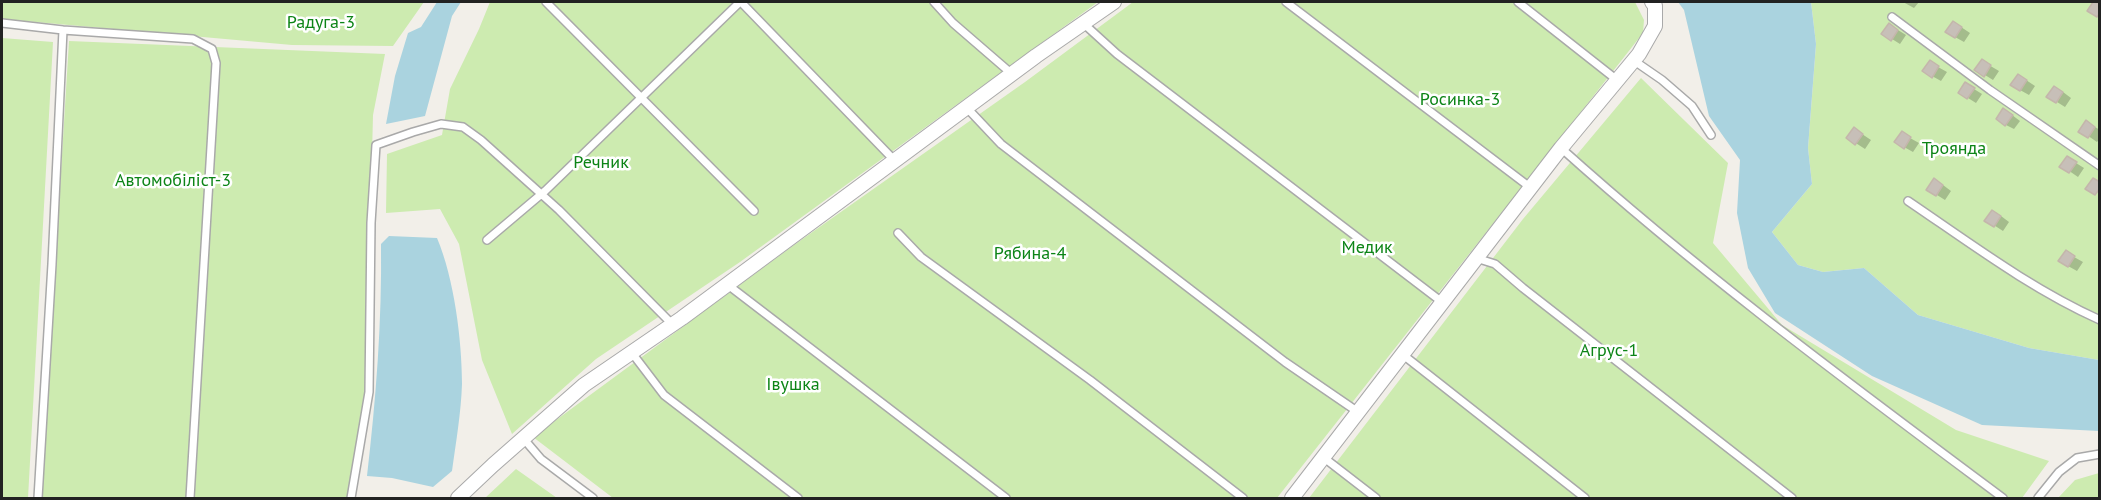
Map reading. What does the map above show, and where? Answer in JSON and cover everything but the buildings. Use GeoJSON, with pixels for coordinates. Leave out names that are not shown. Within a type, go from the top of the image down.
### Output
{"type":"FeatureCollection","features":[{"type":"Feature","properties":{"kind":"street"},"geometry":{"type":"LineString","coordinates":[[458,498],[584,385],[673,325],[1012,74],[1114,2]]}},
{"type":"Feature","properties":{"kind":"street"},"geometry":{"type":"LineString","coordinates":[[1292,498],[1476,258],[1634,60],[1656,26],[1655,6],[1652,2]]}},
{"type":"Feature","properties":{"kind":"lane"},"geometry":{"type":"LineString","coordinates":[[546,2],[754,211]]}},
{"type":"Feature","properties":{"kind":"lane"},"geometry":{"type":"LineString","coordinates":[[487,240],[541,195],[740,2],[895,161]]}},
{"type":"Feature","properties":{"kind":"lane"},"geometry":{"type":"LineString","coordinates":[[934,2],[953,23],[1012,74]]}},
{"type":"Feature","properties":{"kind":"lane"},"geometry":{"type":"LineString","coordinates":[[1286,2],[1531,188]]}},
{"type":"Feature","properties":{"kind":"lane"},"geometry":{"type":"LineString","coordinates":[[1518,2],[1617,80]]}},
{"type":"Feature","properties":{"kind":"lane"},"geometry":{"type":"LineString","coordinates":[[1892,17],[1990,90],[2100,166]]}},
{"type":"Feature","properties":{"kind":"lane"},"geometry":{"type":"LineString","coordinates":[[2,23],[63,30],[193,39],[212,48],[216,63],[190,498]]}},
{"type":"Feature","properties":{"kind":"lane"},"geometry":{"type":"LineString","coordinates":[[1083,23],[1117,54],[1442,302]]}},
{"type":"Feature","properties":{"kind":"lane"},"geometry":{"type":"LineString","coordinates":[[38,498],[52,276],[63,30]]}},
{"type":"Feature","properties":{"kind":"lane"},"geometry":{"type":"LineString","coordinates":[[1634,60],[1692,106],[1711,135]]}},
{"type":"Feature","properties":{"kind":"lane"},"geometry":{"type":"LineString","coordinates":[[967,108],[1010,151],[1285,362],[1358,412]]}},
{"type":"Feature","properties":{"kind":"lane"},"geometry":{"type":"LineString","coordinates":[[351,498],[369,392],[371,223],[376,145],[441,124],[463,127],[481,140],[559,210],[673,325]]}},
{"type":"Feature","properties":{"kind":"lane"},"geometry":{"type":"LineString","coordinates":[[1562,148],[1617,198],[1748,303],[2003,498]]}},
{"type":"Feature","properties":{"kind":"lane"},"geometry":{"type":"LineString","coordinates":[[1908,201],[2014,272],[2077,310],[2100,320]]}},
{"type":"Feature","properties":{"kind":"lane"},"geometry":{"type":"LineString","coordinates":[[898,233],[921,256],[1090,380],[1243,498]]}},
{"type":"Feature","properties":{"kind":"lane"},"geometry":{"type":"LineString","coordinates":[[1476,258],[1495,264],[1792,498]]}},
{"type":"Feature","properties":{"kind":"lane"},"geometry":{"type":"LineString","coordinates":[[728,285],[1006,498]]}},
{"type":"Feature","properties":{"kind":"lane"},"geometry":{"type":"LineString","coordinates":[[632,353],[664,395],[798,498]]}},
{"type":"Feature","properties":{"kind":"lane"},"geometry":{"type":"LineString","coordinates":[[1402,354],[1586,498]]}},
{"type":"Feature","properties":{"kind":"lane"},"geometry":{"type":"LineString","coordinates":[[523,438],[542,459],[592,498]]}},
{"type":"Feature","properties":{"kind":"lane"},"geometry":{"type":"LineString","coordinates":[[2038,498],[2059,472],[2077,458],[2100,454]]}},
{"type":"Feature","properties":{"kind":"lane"},"geometry":{"type":"LineString","coordinates":[[1323,457],[1376,498]]}},
{"type":"Feature","properties":{"kind":"green space","name":"Радуга-3"},"geometry":{"type":"Polygon","coordinates":[[[2,2],[424,2],[393,46],[292,45],[2,19],[2,2]]]}},
{"type":"Feature","properties":{"kind":"green space","name":"Речник"},"geometry":{"type":"Polygon","coordinates":[[[490,2],[1098,2],[740,262],[596,359],[512,434],[482,360],[459,244],[440,209],[386,213],[387,154],[442,135],[450,89],[490,2]]]}},
{"type":"Feature","properties":{"kind":"green space"},"geometry":{"type":"Polygon","coordinates":[[[1133,2],[1635,2],[1644,20],[1643,33],[1277,498],[613,498],[533,437],[794,245],[1025,82],[1133,2]]]}},
{"type":"Feature","properties":{"kind":"green space","name":"Троянда"},"geometry":{"type":"Polygon","coordinates":[[[1811,2],[2099,2],[2099,360],[2029,348],[1918,315],[1864,268],[1823,272],[1798,265],[1772,232],[1812,184],[1808,148],[1816,44],[1811,2]]]}},
{"type":"Feature","properties":{"kind":"green space"},"geometry":{"type":"Polygon","coordinates":[[[2,38],[53,42],[28,498],[2,498],[2,38]]]}},
{"type":"Feature","properties":{"kind":"green space","name":"Автомобіліст-3"},"geometry":{"type":"Polygon","coordinates":[[[69,41],[385,54],[373,115],[366,394],[349,498],[41,498],[69,41]]]}},
{"type":"Feature","properties":{"kind":"green space","name":"Агрус-1"},"geometry":{"type":"Polygon","coordinates":[[[1641,78],[1728,163],[1713,243],[1782,325],[1956,430],[2049,461],[2022,498],[1309,498],[1523,219],[1641,78]]]}},
{"type":"Feature","properties":{"kind":"green space"},"geometry":{"type":"Polygon","coordinates":[[[516,469],[557,498],[485,498],[516,469]]]}},
{"type":"Feature","properties":{"kind":"green space"},"geometry":{"type":"Polygon","coordinates":[[[2099,473],[2099,498],[2058,498],[2075,480],[2099,473]]]}},
{"type":"Feature","properties":{"kind":"water"},"geometry":{"type":"Polygon","coordinates":[[[437,2],[461,2],[452,16],[425,116],[386,124],[395,76],[408,33],[421,27],[437,2]]]}},
{"type":"Feature","properties":{"kind":"water"},"geometry":{"type":"Polygon","coordinates":[[[1678,2],[1811,2],[1816,44],[1808,148],[1812,184],[1772,232],[1798,265],[1823,272],[1864,268],[1918,315],[2029,348],[2099,360],[2099,431],[1982,425],[1872,376],[1775,313],[1748,268],[1737,213],[1740,160],[1709,116],[1684,10],[1678,2]]]}},
{"type":"Feature","properties":{"kind":"water"},"geometry":{"type":"Polygon","coordinates":[[[389,236],[437,238],[448,272],[456,310],[462,384],[461,406],[452,471],[433,487],[392,478],[367,476],[378,360],[381,244],[389,236]]]}},
{"type":"Feature","properties":{"kind":"park label","name":"Росинка-3"},"geometry":{"type":"Point","coordinates":[1460,100]}},
{"type":"Feature","properties":{"kind":"park label","name":"Медик"},"geometry":{"type":"Point","coordinates":[1367,248]}},
{"type":"Feature","properties":{"kind":"park label","name":"Рябина-4"},"geometry":{"type":"Point","coordinates":[1030,254]}},
{"type":"Feature","properties":{"kind":"park label","name":"Івушка"},"geometry":{"type":"Point","coordinates":[793,385]}}]}
